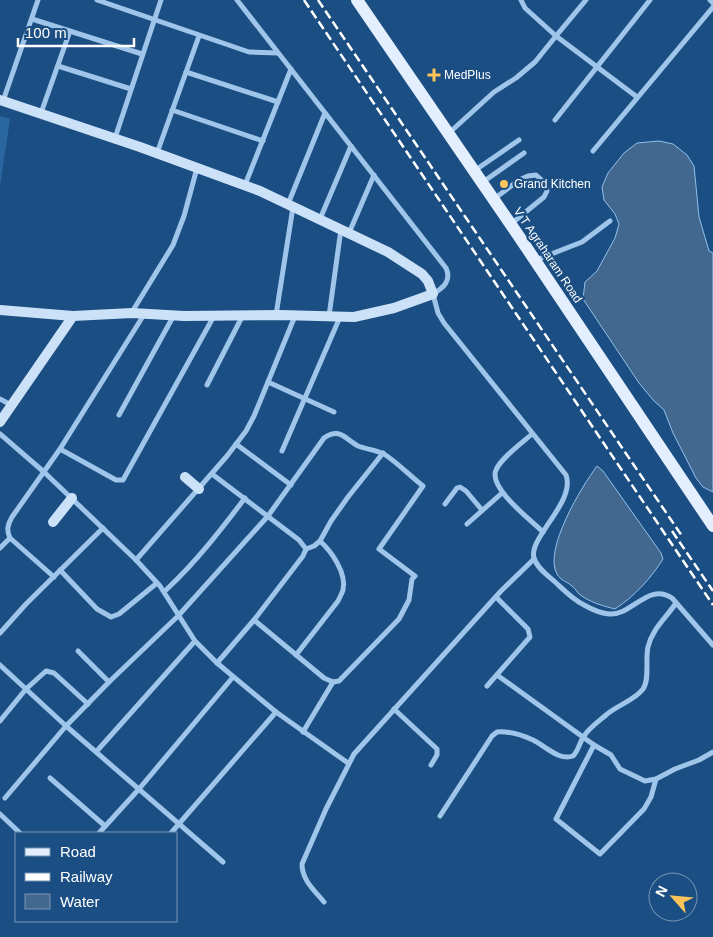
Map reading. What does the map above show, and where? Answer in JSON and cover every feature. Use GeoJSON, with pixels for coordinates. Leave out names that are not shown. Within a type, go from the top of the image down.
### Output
{"type":"FeatureCollection","features":[{"type":"Feature","properties":{"kind":"main road","name":"V T Agraharam Road"},"geometry":{"type":"LineString","coordinates":[[357,0],[511,224],[713,526]]}},
{"type":"Feature","properties":{"kind":"street"},"geometry":{"type":"LineString","coordinates":[[38,0],[1,101],[157,153],[245,185],[388,252],[422,274],[428,280],[438,313],[444,323],[563,470],[568,480],[563,500],[543,532],[533,554],[534,560],[539,567],[574,599],[597,611],[611,614],[622,612],[650,595],[658,593],[668,595],[713,644]]}},
{"type":"Feature","properties":{"kind":"street"},"geometry":{"type":"LineString","coordinates":[[97,0],[114,3],[154,20],[248,52],[278,53]]}},
{"type":"Feature","properties":{"kind":"street"},"geometry":{"type":"LineString","coordinates":[[115,139],[161,0]]}},
{"type":"Feature","properties":{"kind":"street"},"geometry":{"type":"LineString","coordinates":[[2,313],[73,316],[132,313],[354,318],[394,308],[433,294],[444,287],[448,275],[446,268],[237,0]]}},
{"type":"Feature","properties":{"kind":"street"},"geometry":{"type":"LineString","coordinates":[[521,0],[525,8],[556,36],[637,97]]}},
{"type":"Feature","properties":{"kind":"street"},"geometry":{"type":"LineString","coordinates":[[448,133],[488,97],[535,62],[586,0]]}},
{"type":"Feature","properties":{"kind":"street"},"geometry":{"type":"LineString","coordinates":[[555,120],[650,0]]}},
{"type":"Feature","properties":{"kind":"street"},"geometry":{"type":"LineString","coordinates":[[710,0],[713,3]]}},
{"type":"Feature","properties":{"kind":"street"},"geometry":{"type":"LineString","coordinates":[[593,151],[713,7]]}},
{"type":"Feature","properties":{"kind":"street"},"geometry":{"type":"LineString","coordinates":[[32,19],[142,54]]}},
{"type":"Feature","properties":{"kind":"street"},"geometry":{"type":"LineString","coordinates":[[40,114],[70,31]]}},
{"type":"Feature","properties":{"kind":"street"},"geometry":{"type":"LineString","coordinates":[[157,153],[199,36]]}},
{"type":"Feature","properties":{"kind":"street"},"geometry":{"type":"LineString","coordinates":[[58,66],[131,89]]}},
{"type":"Feature","properties":{"kind":"street"},"geometry":{"type":"LineString","coordinates":[[245,185],[291,69]]}},
{"type":"Feature","properties":{"kind":"street"},"geometry":{"type":"LineString","coordinates":[[186,72],[278,102]]}},
{"type":"Feature","properties":{"kind":"street"},"geometry":{"type":"LineString","coordinates":[[172,110],[263,141]]}},
{"type":"Feature","properties":{"kind":"street"},"geometry":{"type":"LineString","coordinates":[[276,315],[290,205],[325,113]]}},
{"type":"Feature","properties":{"kind":"street"},"geometry":{"type":"LineString","coordinates":[[474,171],[519,140]]}},
{"type":"Feature","properties":{"kind":"street"},"geometry":{"type":"LineString","coordinates":[[320,219],[351,146]]}},
{"type":"Feature","properties":{"kind":"street"},"geometry":{"type":"LineString","coordinates":[[482,182],[524,154]]}},
{"type":"Feature","properties":{"kind":"street"},"geometry":{"type":"LineString","coordinates":[[132,313],[173,245],[197,168]]}},
{"type":"Feature","properties":{"kind":"street"},"geometry":{"type":"LineString","coordinates":[[329,317],[345,231],[374,175]]}},
{"type":"Feature","properties":{"kind":"street"},"geometry":{"type":"LineString","coordinates":[[494,200],[528,176],[536,175],[545,183],[547,191],[544,197],[511,224]]}},
{"type":"Feature","properties":{"kind":"street"},"geometry":{"type":"LineString","coordinates":[[535,260],[582,242],[610,221]]}},
{"type":"Feature","properties":{"kind":"street"},"geometry":{"type":"LineString","coordinates":[[54,577],[10,538],[7,530],[12,517],[60,449],[145,314]]}},
{"type":"Feature","properties":{"kind":"street"},"geometry":{"type":"LineString","coordinates":[[119,415],[174,315]]}},
{"type":"Feature","properties":{"kind":"street"},"geometry":{"type":"LineString","coordinates":[[0,422],[73,316]]}},
{"type":"Feature","properties":{"kind":"street"},"geometry":{"type":"LineString","coordinates":[[60,449],[116,480],[123,480],[214,316]]}},
{"type":"Feature","properties":{"kind":"street"},"geometry":{"type":"LineString","coordinates":[[208,385],[243,316]]}},
{"type":"Feature","properties":{"kind":"street"},"geometry":{"type":"LineString","coordinates":[[136,560],[236,444],[254,416],[295,316]]}},
{"type":"Feature","properties":{"kind":"street"},"geometry":{"type":"LineString","coordinates":[[282,451],[340,317]]}},
{"type":"Feature","properties":{"kind":"street"},"geometry":{"type":"LineString","coordinates":[[268,382],[334,412]]}},
{"type":"Feature","properties":{"kind":"street"},"geometry":{"type":"LineString","coordinates":[[0,399],[11,405]]}},
{"type":"Feature","properties":{"kind":"street"},"geometry":{"type":"LineString","coordinates":[[0,434],[72,498],[157,582],[195,640],[217,663],[276,712],[348,764]]}},
{"type":"Feature","properties":{"kind":"street"},"geometry":{"type":"LineString","coordinates":[[5,798],[66,726],[178,616],[268,516],[324,438],[332,434],[342,435],[357,445],[382,453],[423,486],[379,549],[415,576],[412,579],[409,600],[399,619],[339,681],[333,682],[324,678],[254,620]]}},
{"type":"Feature","properties":{"kind":"street"},"geometry":{"type":"LineString","coordinates":[[532,434],[497,468],[494,478],[502,492],[543,532]]}},
{"type":"Feature","properties":{"kind":"street"},"geometry":{"type":"LineString","coordinates":[[236,444],[290,485]]}},
{"type":"Feature","properties":{"kind":"street"},"geometry":{"type":"LineString","coordinates":[[217,663],[254,620],[303,556],[306,549],[320,541],[331,521],[382,453]]}},
{"type":"Feature","properties":{"kind":"street"},"geometry":{"type":"LineString","coordinates":[[212,474],[299,540],[306,549]]}},
{"type":"Feature","properties":{"kind":"street"},"geometry":{"type":"LineString","coordinates":[[185,477],[199,489]]}},
{"type":"Feature","properties":{"kind":"street"},"geometry":{"type":"LineString","coordinates":[[446,504],[457,488],[461,487],[482,510]]}},
{"type":"Feature","properties":{"kind":"street"},"geometry":{"type":"LineString","coordinates":[[467,524],[502,492]]}},
{"type":"Feature","properties":{"kind":"street"},"geometry":{"type":"LineString","coordinates":[[53,522],[72,498]]}},
{"type":"Feature","properties":{"kind":"street"},"geometry":{"type":"LineString","coordinates":[[166,590],[201,555],[244,498]]}},
{"type":"Feature","properties":{"kind":"street"},"geometry":{"type":"LineString","coordinates":[[0,633],[103,528]]}},
{"type":"Feature","properties":{"kind":"street"},"geometry":{"type":"LineString","coordinates":[[0,548],[10,538]]}},
{"type":"Feature","properties":{"kind":"street"},"geometry":{"type":"LineString","coordinates":[[296,654],[338,601],[343,591],[343,583],[335,558],[320,541]]}},
{"type":"Feature","properties":{"kind":"street"},"geometry":{"type":"LineString","coordinates":[[324,902],[305,879],[302,872],[302,864],[348,764],[360,747],[496,597],[534,560]]}},
{"type":"Feature","properties":{"kind":"street"},"geometry":{"type":"LineString","coordinates":[[60,570],[97,609],[111,617],[119,614],[157,582]]}},
{"type":"Feature","properties":{"kind":"street"},"geometry":{"type":"LineString","coordinates":[[487,686],[528,641],[530,634],[528,629],[496,597]]}},
{"type":"Feature","properties":{"kind":"street"},"geometry":{"type":"LineString","coordinates":[[440,816],[492,736],[498,732],[513,733],[532,740],[562,757],[569,758],[573,756],[578,750],[583,737],[608,712],[632,699],[644,687],[647,678],[646,660],[650,639],[656,627],[676,603]]}},
{"type":"Feature","properties":{"kind":"street"},"geometry":{"type":"LineString","coordinates":[[96,752],[195,640]]}},
{"type":"Feature","properties":{"kind":"street"},"geometry":{"type":"LineString","coordinates":[[78,651],[109,682]]}},
{"type":"Feature","properties":{"kind":"street"},"geometry":{"type":"LineString","coordinates":[[0,664],[66,726],[223,862]]}},
{"type":"Feature","properties":{"kind":"street"},"geometry":{"type":"LineString","coordinates":[[0,721],[43,673],[50,671],[54,672],[88,704]]}},
{"type":"Feature","properties":{"kind":"street"},"geometry":{"type":"LineString","coordinates":[[497,675],[546,712],[610,755],[620,769],[645,781],[656,779],[713,752]]}},
{"type":"Feature","properties":{"kind":"street"},"geometry":{"type":"LineString","coordinates":[[100,832],[139,789],[233,677]]}},
{"type":"Feature","properties":{"kind":"street"},"geometry":{"type":"LineString","coordinates":[[303,732],[333,682]]}},
{"type":"Feature","properties":{"kind":"street"},"geometry":{"type":"LineString","coordinates":[[394,709],[437,749],[437,755],[431,765]]}},
{"type":"Feature","properties":{"kind":"street"},"geometry":{"type":"LineString","coordinates":[[171,832],[276,712]]}},
{"type":"Feature","properties":{"kind":"street"},"geometry":{"type":"LineString","coordinates":[[594,745],[556,818],[600,854],[644,809],[651,797],[656,779]]}},
{"type":"Feature","properties":{"kind":"street"},"geometry":{"type":"LineString","coordinates":[[50,778],[106,826]]}},
{"type":"Feature","properties":{"kind":"street"},"geometry":{"type":"LineString","coordinates":[[0,814],[19,832]]}},
{"type":"Feature","properties":{"kind":"shaded area"},"geometry":{"type":"Polygon","coordinates":[[[0,116],[10,119],[0,186],[0,116]]]}},
{"type":"Feature","properties":{"kind":"water"},"geometry":{"type":"Polygon","coordinates":[[[659,141],[673,144],[687,155],[694,166],[699,217],[709,251],[713,253],[713,492],[703,487],[696,478],[673,433],[664,410],[639,383],[583,299],[585,282],[597,271],[615,238],[619,224],[615,214],[604,200],[602,187],[608,173],[624,153],[637,143],[659,141]]]}},
{"type":"Feature","properties":{"kind":"water"},"geometry":{"type":"Polygon","coordinates":[[[597,466],[603,471],[661,553],[663,559],[642,586],[615,609],[601,605],[579,594],[557,574],[554,563],[555,550],[566,519],[582,488],[597,466]]]}},
{"type":"Feature","properties":{"kind":"railway"},"geometry":{"type":"LineString","coordinates":[[304,0],[713,605]]}},
{"type":"Feature","properties":{"kind":"railway"},"geometry":{"type":"LineString","coordinates":[[318,0],[682,536]]}},
{"type":"Feature","properties":{"kind":"railway"},"geometry":{"type":"LineString","coordinates":[[672,531],[713,591]]}},
{"type":"Feature","properties":{"kind":"place","name":"MedPlus"},"geometry":{"type":"Point","coordinates":[434,75]}},
{"type":"Feature","properties":{"kind":"place","name":"Grand Kitchen"},"geometry":{"type":"Point","coordinates":[504,184]}}]}
